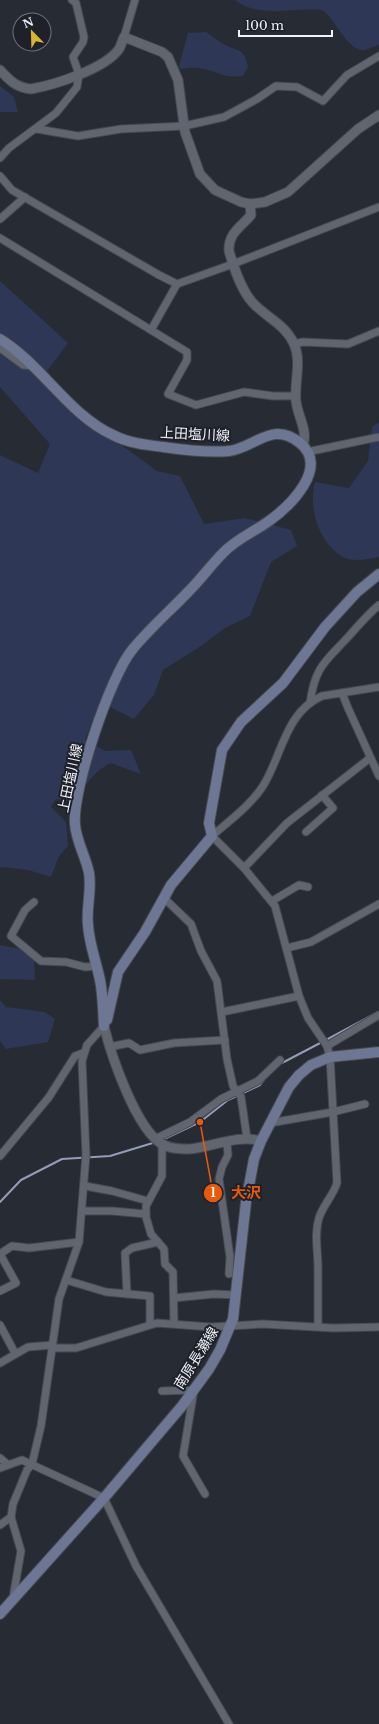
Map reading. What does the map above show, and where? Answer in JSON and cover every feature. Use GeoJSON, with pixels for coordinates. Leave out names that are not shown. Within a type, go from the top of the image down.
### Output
{"type":"FeatureCollection","features":[{"type":"Feature","properties":{"kind":"main road","name":"上田塩川線"},"geometry":{"type":"LineString","coordinates":[[0,339],[11,346],[33,366],[78,411],[111,435],[128,441],[166,448],[221,452],[242,448],[259,438],[269,434],[276,434],[292,438],[305,449],[311,464],[310,473],[306,483],[290,503],[268,523],[251,531],[224,551],[190,591],[131,650],[120,668],[92,740],[76,809],[75,824],[77,837],[88,871],[90,886],[88,923],[102,994],[104,1026]]}},
{"type":"Feature","properties":{"kind":"main road"},"geometry":{"type":"LineString","coordinates":[[104,1026],[108,1018],[118,972],[131,954],[171,885],[212,836],[209,823],[222,750],[241,722],[283,683],[325,627],[357,592],[379,574]]}},
{"type":"Feature","properties":{"kind":"main road","name":"南原長瀬線"},"geometry":{"type":"LineString","coordinates":[[0,1614],[104,1498],[194,1390],[220,1350],[232,1326],[246,1202],[254,1159],[261,1141],[289,1087],[299,1075],[311,1066],[330,1057],[379,1052]]}},
{"type":"Feature","properties":{"kind":"street"},"geometry":{"type":"LineString","coordinates":[[0,158],[30,132],[37,129],[56,113],[78,87],[79,74],[73,57],[83,42],[84,37],[76,3],[72,0]]}},
{"type":"Feature","properties":{"kind":"street"},"geometry":{"type":"LineString","coordinates":[[0,70],[13,83],[23,89],[31,89],[79,74],[110,57],[118,49],[124,37],[135,0]]}},
{"type":"Feature","properties":{"kind":"street"},"geometry":{"type":"LineString","coordinates":[[124,37],[162,52],[168,57],[181,91],[184,126],[200,174],[215,190],[227,197],[250,204],[274,200],[288,192],[366,124],[379,115]]}},
{"type":"Feature","properties":{"kind":"street"},"geometry":{"type":"LineString","coordinates":[[37,129],[78,136],[121,129],[184,126],[224,117],[257,99],[276,86],[297,87],[323,101],[347,75],[379,56]]}},
{"type":"Feature","properties":{"kind":"street"},"geometry":{"type":"LineString","coordinates":[[366,124],[369,126],[379,121]]}},
{"type":"Feature","properties":{"kind":"street"},"geometry":{"type":"LineString","coordinates":[[0,176],[12,190],[159,276],[177,284]]}},
{"type":"Feature","properties":{"kind":"street"},"geometry":{"type":"LineString","coordinates":[[0,219],[25,197]]}},
{"type":"Feature","properties":{"kind":"street"},"geometry":{"type":"LineString","coordinates":[[250,204],[251,215],[235,230],[229,243],[233,264],[252,303],[281,325],[294,344],[298,359],[296,396],[298,412],[306,431],[305,449],[379,437]]}},
{"type":"Feature","properties":{"kind":"street"},"geometry":{"type":"LineString","coordinates":[[151,330],[177,284],[233,264],[379,207]]}},
{"type":"Feature","properties":{"kind":"street"},"geometry":{"type":"LineString","coordinates":[[0,238],[186,352],[187,360],[168,394],[196,405],[244,392],[273,396],[296,396]]}},
{"type":"Feature","properties":{"kind":"street"},"geometry":{"type":"LineString","coordinates":[[294,344],[303,342],[348,344],[379,331]]}},
{"type":"Feature","properties":{"kind":"street"},"geometry":{"type":"LineString","coordinates":[[0,348],[23,365],[33,366]]}},
{"type":"Feature","properties":{"kind":"street"},"geometry":{"type":"LineString","coordinates":[[310,703],[317,671],[364,617],[379,605]]}},
{"type":"Feature","properties":{"kind":"street"},"geometry":{"type":"LineString","coordinates":[[318,1326],[318,1266],[316,1246],[318,1220],[321,1211],[334,1193],[337,1183],[330,1057],[327,1046],[308,1018],[299,996],[275,906],[244,868],[212,836],[245,808],[262,786],[275,764],[285,734],[299,713],[310,703],[322,696],[379,687]]}},
{"type":"Feature","properties":{"kind":"street"},"geometry":{"type":"LineString","coordinates":[[342,693],[379,776]]}},
{"type":"Feature","properties":{"kind":"street"},"geometry":{"type":"LineString","coordinates":[[244,868],[288,823],[370,758]]}},
{"type":"Feature","properties":{"kind":"street"},"geometry":{"type":"LineString","coordinates":[[306,832],[333,808],[322,795]]}},
{"type":"Feature","properties":{"kind":"street"},"geometry":{"type":"LineString","coordinates":[[272,901],[299,885],[308,887]]}},
{"type":"Feature","properties":{"kind":"street"},"geometry":{"type":"LineString","coordinates":[[164,899],[191,924],[201,951],[217,981],[233,1086],[241,1097],[247,1138]]}},
{"type":"Feature","properties":{"kind":"street"},"geometry":{"type":"LineString","coordinates":[[34,902],[25,910],[11,936],[12,939],[26,947],[41,960],[66,962],[85,967],[97,966]]}},
{"type":"Feature","properties":{"kind":"street"},"geometry":{"type":"LineString","coordinates":[[287,948],[311,942],[379,904]]}},
{"type":"Feature","properties":{"kind":"street"},"geometry":{"type":"LineString","coordinates":[[222,1012],[299,996]]}},
{"type":"Feature","properties":{"kind":"street"},"geometry":{"type":"LineString","coordinates":[[327,1046],[379,1015]]}},
{"type":"Feature","properties":{"kind":"street"},"geometry":{"type":"LineString","coordinates":[[104,1026],[109,1047],[121,1080],[144,1123],[159,1142],[173,1149],[190,1149],[247,1138],[261,1141]]}},
{"type":"Feature","properties":{"kind":"street"},"geometry":{"type":"LineString","coordinates":[[13,1598],[21,1551],[11,1517],[14,1504],[27,1470],[32,1464],[41,1426],[59,1299],[79,1242],[85,1186],[86,1155],[83,1127],[83,1054],[87,1045],[104,1026]]}},
{"type":"Feature","properties":{"kind":"street"},"geometry":{"type":"LineString","coordinates":[[109,1047],[129,1043],[140,1050],[174,1043],[225,1040]]}},
{"type":"Feature","properties":{"kind":"street"},"geometry":{"type":"LineString","coordinates":[[0,1156],[49,1098],[76,1056],[83,1054]]}},
{"type":"Feature","properties":{"kind":"street"},"geometry":{"type":"LineString","coordinates":[[159,1142],[222,1099],[258,1081],[280,1060]]}},
{"type":"Feature","properties":{"kind":"street"},"geometry":{"type":"LineString","coordinates":[[270,1123],[333,1112],[365,1104]]}},
{"type":"Feature","properties":{"kind":"street"},"geometry":{"type":"LineString","coordinates":[[159,1142],[162,1176],[148,1201],[146,1214],[151,1234],[164,1249],[165,1264],[173,1272],[174,1323]]}},
{"type":"Feature","properties":{"kind":"street"},"geometry":{"type":"LineString","coordinates":[[227,1142],[228,1155],[222,1167],[219,1179],[230,1257],[230,1274]]}},
{"type":"Feature","properties":{"kind":"street"},"geometry":{"type":"LineString","coordinates":[[85,1186],[112,1191],[148,1201]]}},
{"type":"Feature","properties":{"kind":"street"},"geometry":{"type":"LineString","coordinates":[[82,1211],[112,1211],[146,1214]]}},
{"type":"Feature","properties":{"kind":"street"},"geometry":{"type":"LineString","coordinates":[[0,1291],[16,1283],[0,1254],[12,1246],[29,1248],[79,1242]]}},
{"type":"Feature","properties":{"kind":"street"},"geometry":{"type":"LineString","coordinates":[[127,1294],[125,1253],[132,1248],[158,1242]]}},
{"type":"Feature","properties":{"kind":"street"},"geometry":{"type":"LineString","coordinates":[[66,1280],[106,1292],[150,1296],[150,1324]]}},
{"type":"Feature","properties":{"kind":"street"},"geometry":{"type":"LineString","coordinates":[[174,1298],[214,1294],[236,1296]]}},
{"type":"Feature","properties":{"kind":"street"},"geometry":{"type":"LineString","coordinates":[[0,1363],[15,1353],[28,1347],[52,1346],[76,1348],[150,1324],[174,1323],[211,1327],[263,1324],[333,1328],[379,1328]]}},
{"type":"Feature","properties":{"kind":"street"},"geometry":{"type":"LineString","coordinates":[[0,1325],[15,1353]]}},
{"type":"Feature","properties":{"kind":"street"},"geometry":{"type":"LineString","coordinates":[[162,1391],[194,1390],[183,1456],[206,1494]]}},
{"type":"Feature","properties":{"kind":"street"},"geometry":{"type":"LineString","coordinates":[[0,1458],[3,1466],[22,1460],[104,1498],[136,1566],[229,1724]]}},
{"type":"Feature","properties":{"kind":"street"},"geometry":{"type":"LineString","coordinates":[[0,1525],[11,1517]]}},
{"type":"Feature","properties":{"kind":"shaded area"},"geometry":{"type":"Polygon","coordinates":[[[235,0],[379,0],[379,45],[363,50],[355,48],[322,10],[265,11],[244,6],[235,0]]]}},
{"type":"Feature","properties":{"kind":"shaded area"},"geometry":{"type":"Polygon","coordinates":[[[206,32],[225,45],[238,50],[243,54],[248,67],[243,76],[232,77],[197,68],[181,69],[179,66],[188,33],[206,32]]]}},
{"type":"Feature","properties":{"kind":"shaded area"},"geometry":{"type":"Polygon","coordinates":[[[0,86],[14,97],[18,112],[0,112],[0,86]]]}},
{"type":"Feature","properties":{"kind":"shaded area"},"geometry":{"type":"Polygon","coordinates":[[[0,281],[68,343],[41,379],[74,416],[127,449],[157,471],[180,476],[204,524],[245,518],[291,530],[297,546],[271,562],[250,616],[225,628],[201,646],[163,670],[154,695],[134,719],[100,702],[85,739],[105,751],[131,750],[141,774],[110,763],[98,771],[71,801],[56,799],[51,807],[66,822],[68,846],[59,856],[51,877],[28,870],[1,867],[0,869],[0,455],[38,473],[50,444],[0,387],[0,281]]]}},
{"type":"Feature","properties":{"kind":"shaded area"},"geometry":{"type":"Polygon","coordinates":[[[379,422],[379,557],[353,560],[345,558],[336,552],[322,535],[315,514],[313,492],[315,482],[349,488],[368,461],[372,427],[379,422]]]}},
{"type":"Feature","properties":{"kind":"shaded area"},"geometry":{"type":"Polygon","coordinates":[[[0,945],[21,949],[34,960],[35,980],[0,979],[0,945]]]}},
{"type":"Feature","properties":{"kind":"shaded area"},"geometry":{"type":"Polygon","coordinates":[[[0,1000],[6,1007],[45,1012],[55,1019],[48,1042],[6,1049],[0,1041],[0,1000]]]}},
{"type":"Feature","properties":{"kind":"waterway"},"geometry":{"type":"LineString","coordinates":[[326,1040],[378,1012]]}},
{"type":"Feature","properties":{"kind":"waterway"},"geometry":{"type":"LineString","coordinates":[[282,1063],[322,1042]]}},
{"type":"Feature","properties":{"kind":"waterway"},"geometry":{"type":"LineString","coordinates":[[241,1094],[260,1085],[264,1080]]}},
{"type":"Feature","properties":{"kind":"waterway"},"geometry":{"type":"LineString","coordinates":[[162,1140],[200,1122],[228,1100],[237,1096]]}},
{"type":"Feature","properties":{"kind":"waterway"},"geometry":{"type":"LineString","coordinates":[[0,1202],[21,1180],[62,1159],[110,1156],[156,1142]]}},
{"type":"Feature","properties":{"kind":"place","name":"大沢"},"geometry":{"type":"Point","coordinates":[200,1122]}}]}
